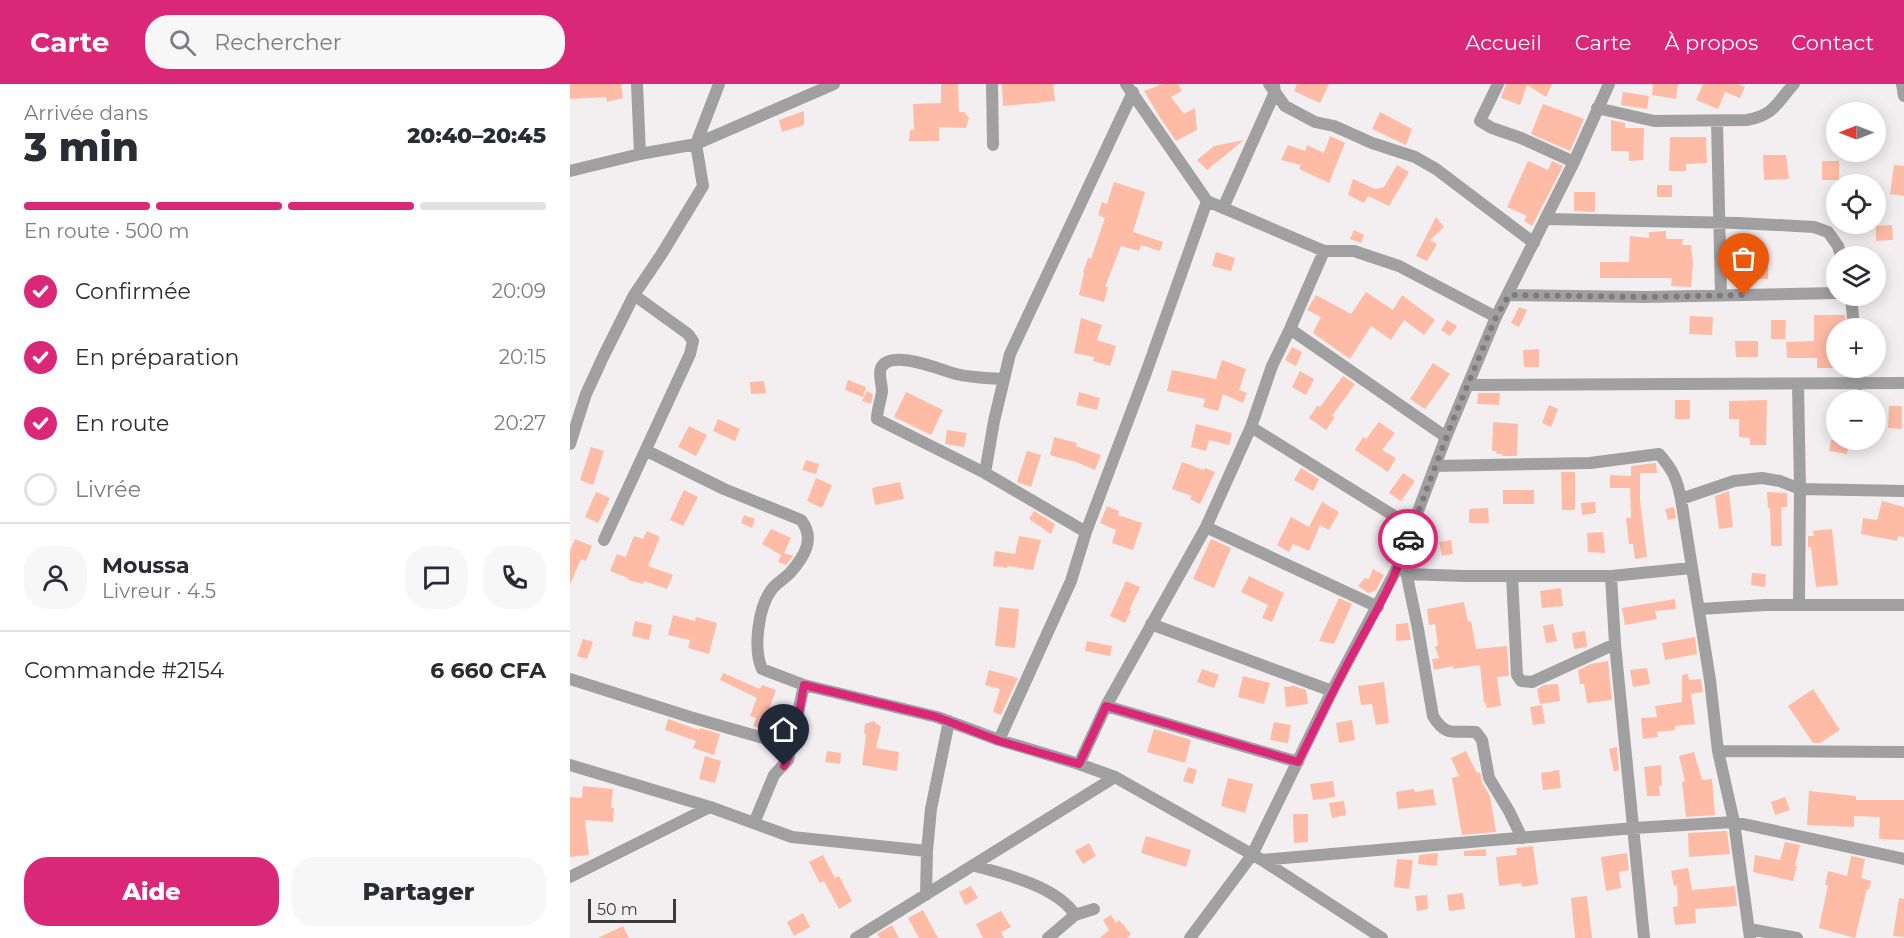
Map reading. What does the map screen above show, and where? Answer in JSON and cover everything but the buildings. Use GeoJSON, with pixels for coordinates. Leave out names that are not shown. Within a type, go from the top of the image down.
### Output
{"type":"FeatureCollection","features":[{"type":"Feature","properties":{"kind":"street"},"geometry":{"type":"LineString","coordinates":[[638,84],[640,154]]}},
{"type":"Feature","properties":{"kind":"street"},"geometry":{"type":"LineString","coordinates":[[570,444],[591,384],[634,295],[703,186],[696,144],[719,84]]}},
{"type":"Feature","properties":{"kind":"street"},"geometry":{"type":"LineString","coordinates":[[570,171],[640,154],[696,144],[834,84]]}},
{"type":"Feature","properties":{"kind":"street"},"geometry":{"type":"LineString","coordinates":[[992,84],[993,145]]}},
{"type":"Feature","properties":{"kind":"street"},"geometry":{"type":"LineString","coordinates":[[1498,84],[1480,122],[1574,162]]}},
{"type":"Feature","properties":{"kind":"street"},"geometry":{"type":"LineString","coordinates":[[1190,938],[1257,857],[1298,762],[1402,557],[1446,437],[1496,317],[1574,162],[1609,84]]}},
{"type":"Feature","properties":{"kind":"street"},"geometry":{"type":"LineString","coordinates":[[1597,108],[1654,121],[1747,120],[1760,118],[1769,113],[1794,84]]}},
{"type":"Feature","properties":{"kind":"street"},"geometry":{"type":"LineString","coordinates":[[1902,84],[1904,96]]}},
{"type":"Feature","properties":{"kind":"street"},"geometry":{"type":"LineString","coordinates":[[1223,208],[1272,87]]}},
{"type":"Feature","properties":{"kind":"street"},"geometry":{"type":"LineString","coordinates":[[1272,87],[1285,106],[1315,122],[1334,126],[1372,143],[1415,157],[1436,169],[1534,243]]}},
{"type":"Feature","properties":{"kind":"street"},"geometry":{"type":"LineString","coordinates":[[1129,88],[1207,201],[1324,251],[1354,251],[1400,266],[1496,317]]}},
{"type":"Feature","properties":{"kind":"street"},"geometry":{"type":"LineString","coordinates":[[985,473],[1010,354],[1129,88]]}},
{"type":"Feature","properties":{"kind":"street"},"geometry":{"type":"LineString","coordinates":[[1717,122],[1721,295]]}},
{"type":"Feature","properties":{"kind":"street"},"geometry":{"type":"LineString","coordinates":[[999,741],[1071,581],[1086,532],[1207,201]]}},
{"type":"Feature","properties":{"kind":"street"},"geometry":{"type":"LineString","coordinates":[[1546,219],[1814,227],[1828,232],[1838,246]]}},
{"type":"Feature","properties":{"kind":"street"},"geometry":{"type":"LineString","coordinates":[[1079,764],[1106,706],[1206,527],[1251,427],[1272,366],[1324,251]]}},
{"type":"Feature","properties":{"kind":"street"},"geometry":{"type":"LineString","coordinates":[[1509,295],[1634,297],[1826,293]]}},
{"type":"Feature","properties":{"kind":"street"},"geometry":{"type":"LineString","coordinates":[[604,540],[690,354],[693,341],[688,334],[634,295]]}},
{"type":"Feature","properties":{"kind":"street"},"geometry":{"type":"LineString","coordinates":[[1290,329],[1446,437]]}},
{"type":"Feature","properties":{"kind":"street"},"geometry":{"type":"LineString","coordinates":[[1003,379],[975,378],[897,359],[887,361],[881,366],[880,371],[882,389],[877,419],[985,473],[1086,532]]}},
{"type":"Feature","properties":{"kind":"street"},"geometry":{"type":"LineString","coordinates":[[1859,378],[1860,384]]}},
{"type":"Feature","properties":{"kind":"street"},"geometry":{"type":"LineString","coordinates":[[1468,385],[1904,383]]}},
{"type":"Feature","properties":{"kind":"street"},"geometry":{"type":"LineString","coordinates":[[1798,385],[1799,605]]}},
{"type":"Feature","properties":{"kind":"street"},"geometry":{"type":"LineString","coordinates":[[1251,427],[1412,527]]}},
{"type":"Feature","properties":{"kind":"street"},"geometry":{"type":"LineString","coordinates":[[646,451],[724,489],[801,520],[807,528],[809,541],[799,562],[772,588],[763,606],[757,649],[762,669],[804,685],[937,717],[999,741],[1115,777],[1257,857],[1382,938]]}},
{"type":"Feature","properties":{"kind":"street"},"geometry":{"type":"LineString","coordinates":[[1435,466],[1590,463],[1659,454],[1670,466],[1677,478],[1700,609],[1718,751],[1734,822],[1750,933],[1797,938]]}},
{"type":"Feature","properties":{"kind":"street"},"geometry":{"type":"LineString","coordinates":[[1681,499],[1734,482],[1762,478],[1780,481],[1800,489],[1904,491]]}},
{"type":"Feature","properties":{"kind":"street"},"geometry":{"type":"LineString","coordinates":[[1206,527],[1378,607]]}},
{"type":"Feature","properties":{"kind":"street"},"geometry":{"type":"LineString","coordinates":[[1402,557],[1418,629],[1433,717],[1446,731],[1476,732],[1482,740],[1489,778],[1522,838]]}},
{"type":"Feature","properties":{"kind":"street"},"geometry":{"type":"LineString","coordinates":[[1406,574],[1611,576],[1691,568]]}},
{"type":"Feature","properties":{"kind":"street"},"geometry":{"type":"LineString","coordinates":[[1512,576],[1516,675],[1521,681],[1532,682],[1616,644]]}},
{"type":"Feature","properties":{"kind":"street"},"geometry":{"type":"LineString","coordinates":[[1611,576],[1644,938]]}},
{"type":"Feature","properties":{"kind":"street"},"geometry":{"type":"LineString","coordinates":[[1700,609],[1799,605],[1904,605]]}},
{"type":"Feature","properties":{"kind":"street"},"geometry":{"type":"LineString","coordinates":[[1151,624],[1332,692]]}},
{"type":"Feature","properties":{"kind":"street"},"geometry":{"type":"LineString","coordinates":[[570,679],[791,746]]}},
{"type":"Feature","properties":{"kind":"street"},"geometry":{"type":"LineString","coordinates":[[754,824],[769,785],[788,760],[804,685]]}},
{"type":"Feature","properties":{"kind":"street"},"geometry":{"type":"LineString","coordinates":[[1106,706],[1298,762]]}},
{"type":"Feature","properties":{"kind":"street"},"geometry":{"type":"LineString","coordinates":[[926,895],[930,809],[949,721]]}},
{"type":"Feature","properties":{"kind":"street"},"geometry":{"type":"LineString","coordinates":[[1718,751],[1904,752]]}},
{"type":"Feature","properties":{"kind":"street"},"geometry":{"type":"LineString","coordinates":[[570,765],[710,807],[792,837],[927,851]]}},
{"type":"Feature","properties":{"kind":"street"},"geometry":{"type":"LineString","coordinates":[[856,938],[1115,777]]}},
{"type":"Feature","properties":{"kind":"street"},"geometry":{"type":"LineString","coordinates":[[570,877],[710,807]]}},
{"type":"Feature","properties":{"kind":"street"},"geometry":{"type":"LineString","coordinates":[[1257,857],[1734,822],[1904,859]]}},
{"type":"Feature","properties":{"kind":"street"},"geometry":{"type":"LineString","coordinates":[[975,866],[1028,882],[1064,901],[1076,915]]}},
{"type":"Feature","properties":{"kind":"street"},"geometry":{"type":"LineString","coordinates":[[1048,938],[1076,915],[1094,909]]}},
{"type":"Feature","properties":{"kind":"way so far"},"geometry":{"type":"LineString","coordinates":[[1408,539],[1453,420],[1496,317],[1509,295],[1646,297],[1744,295]]}},
{"type":"Feature","properties":{"kind":"route"},"geometry":{"type":"LineString","coordinates":[[784,766],[788,760],[804,685],[937,717],[999,741],[1079,764],[1106,706],[1298,762],[1332,692],[1378,607],[1408,539]]}}]}
